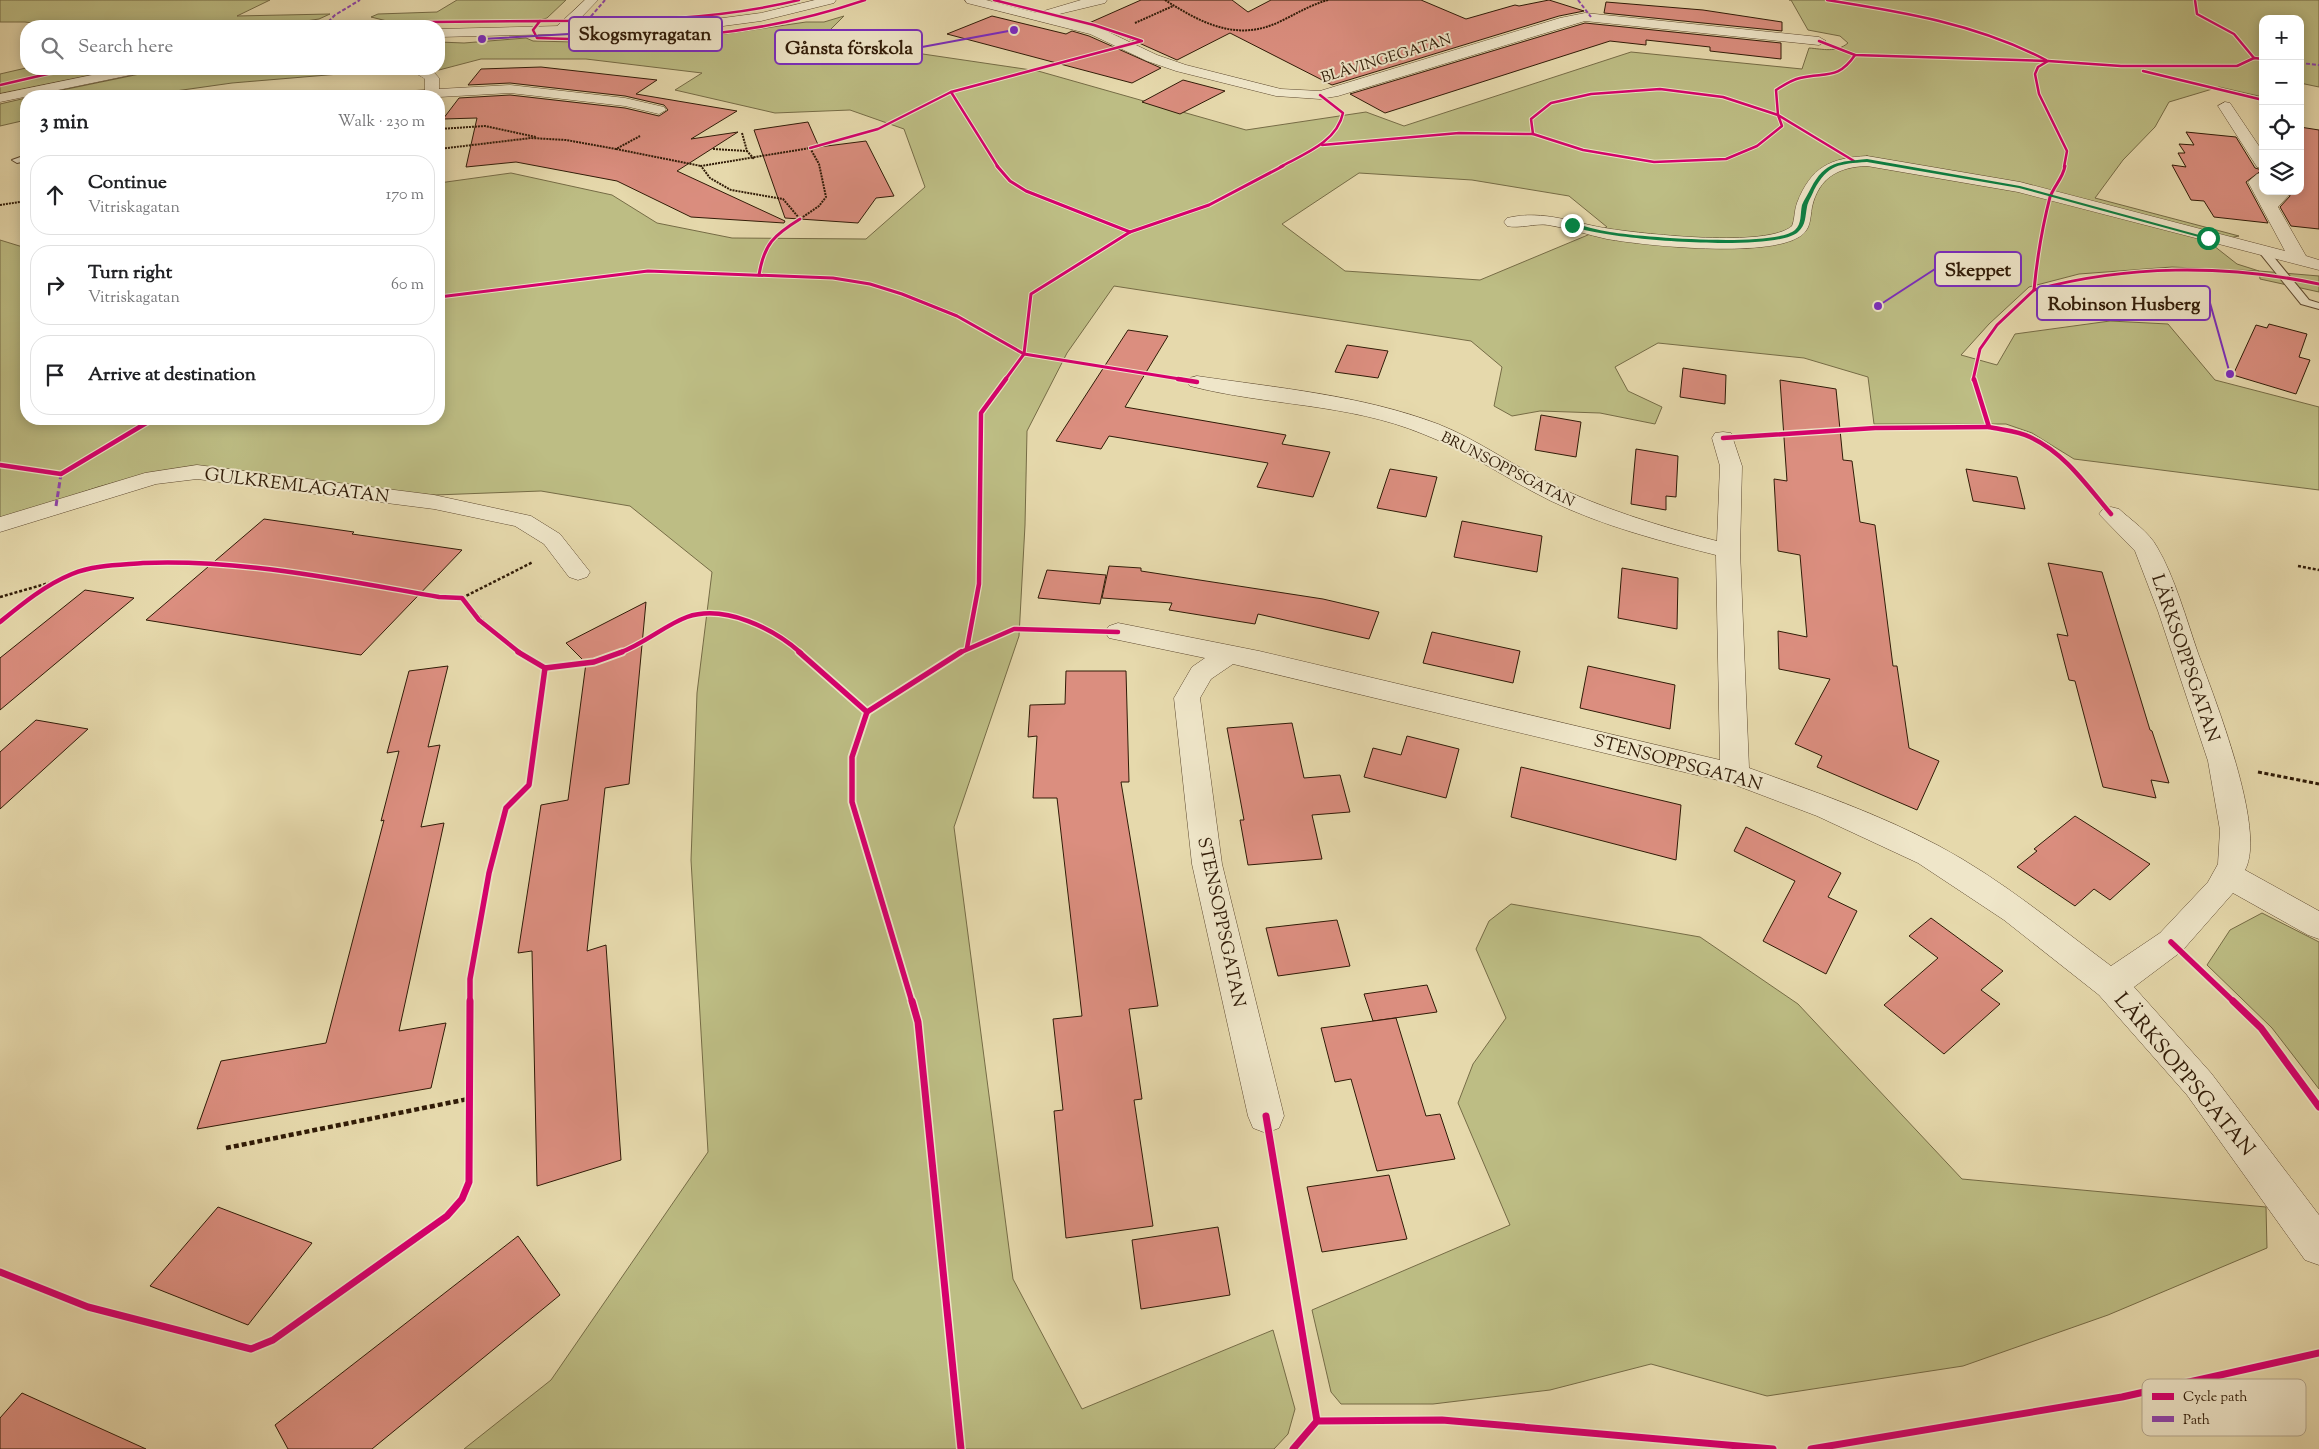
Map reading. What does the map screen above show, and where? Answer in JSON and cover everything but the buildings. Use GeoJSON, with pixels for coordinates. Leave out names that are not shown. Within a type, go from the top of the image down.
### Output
{"type":"FeatureCollection","features":[{"type":"Feature","properties":{"kind":"street"},"geometry":{"type":"LineString","coordinates":[[562,30],[592,0]]}},
{"type":"Feature","properties":{"kind":"street"},"geometry":{"type":"LineString","coordinates":[[445,33],[631,30],[724,23],[761,17],[830,0]]}},
{"type":"Feature","properties":{"kind":"street","name":"BLÅVINGEGATAN"},"geometry":{"type":"LineString","coordinates":[[971,0],[1095,31],[1152,58],[1181,68],[1281,93],[1301,95],[1333,93],[1565,21],[1585,17],[1819,41]]}},
{"type":"Feature","properties":{"kind":"street"},"geometry":{"type":"LineString","coordinates":[[1039,16],[1101,0]]}},
{"type":"Feature","properties":{"kind":"street"},"geometry":{"type":"LineString","coordinates":[[39,90],[111,75]]}},
{"type":"Feature","properties":{"kind":"street"},"geometry":{"type":"LineString","coordinates":[[429,75],[432,78],[432,90]]}},
{"type":"Feature","properties":{"kind":"street"},"geometry":{"type":"LineString","coordinates":[[445,93],[510,89],[625,102],[659,110]]}},
{"type":"Feature","properties":{"kind":"street"},"geometry":{"type":"LineString","coordinates":[[0,98],[20,94]]}},
{"type":"Feature","properties":{"kind":"street"},"geometry":{"type":"LineString","coordinates":[[2225,106],[2259,158]]}},
{"type":"Feature","properties":{"kind":"street"},"geometry":{"type":"LineString","coordinates":[[1513,222],[1527,218],[1546,218],[1608,233],[1644,238],[1768,241],[1784,238],[1796,232],[1802,223],[1804,205],[1820,175],[1832,166],[1842,163],[1867,161],[2020,187],[2319,265]]}},
{"type":"Feature","properties":{"kind":"street"},"geometry":{"type":"LineString","coordinates":[[2263,195],[2299,260]]}},
{"type":"Feature","properties":{"kind":"street"},"geometry":{"type":"LineString","coordinates":[[2269,206],[2281,195]]}},
{"type":"Feature","properties":{"kind":"street","name":"BRUNSOPPSGATAN"},"geometry":{"type":"LineString","coordinates":[[1196,382],[1378,413],[1421,426],[1465,445],[1537,486],[1590,510],[1641,529],[1728,551]]}},
{"type":"Feature","properties":{"kind":"street"},"geometry":{"type":"LineString","coordinates":[[1723,438],[1731,466],[1728,551],[1735,774]]}},
{"type":"Feature","properties":{"kind":"street","name":"GULKREMLAGATAN"},"geometry":{"type":"LineString","coordinates":[[0,525],[154,478],[197,472],[434,502],[523,520],[552,539],[578,572]]}},
{"type":"Feature","properties":{"kind":"street","name":"LÄRKSOPPSGATAN"},"geometry":{"type":"LineString","coordinates":[[2111,514],[2146,548],[2171,611],[2223,766],[2235,830],[2233,865],[2219,891],[2171,942],[2111,985],[2199,1084],[2319,1246]]}},
{"type":"Feature","properties":{"kind":"street","name":"STENSOPPSGATAN"},"geometry":{"type":"LineString","coordinates":[[1118,632],[1259,660],[1735,774],[1827,808],[1929,855],[2015,911],[2111,985]]}},
{"type":"Feature","properties":{"kind":"street","name":"STENSOPPSGATAN"},"geometry":{"type":"LineString","coordinates":[[1228,655],[1201,673],[1187,698],[1206,864],[1266,1116]]}},
{"type":"Feature","properties":{"kind":"street"},"geometry":{"type":"LineString","coordinates":[[2227,875],[2319,926]]}},
{"type":"Feature","properties":{"kind":"lane"},"geometry":{"type":"LineString","coordinates":[[2264,252],[2305,302],[2319,306]]}},
{"type":"Feature","properties":{"kind":"path"},"geometry":{"type":"LineString","coordinates":[[1165,0],[1202,24],[1240,32],[1274,24],[1302,8],[1328,0]]}},
{"type":"Feature","properties":{"kind":"path"},"geometry":{"type":"LineString","coordinates":[[1132,24],[1174,5]]}},
{"type":"Feature","properties":{"kind":"path"},"geometry":{"type":"LineString","coordinates":[[445,129],[485,126],[513,130],[542,138],[685,161],[701,166],[754,159],[810,148],[819,164],[826,197],[824,201],[800,219],[783,199],[731,190],[710,178],[701,166]]}},
{"type":"Feature","properties":{"kind":"path"},"geometry":{"type":"LineString","coordinates":[[742,132],[747,152],[754,159]]}},
{"type":"Feature","properties":{"kind":"path"},"geometry":{"type":"LineString","coordinates":[[616,149],[640,136]]}},
{"type":"Feature","properties":{"kind":"path"},"geometry":{"type":"LineString","coordinates":[[445,148],[498,140],[542,138]]}},
{"type":"Feature","properties":{"kind":"path"},"geometry":{"type":"LineString","coordinates":[[713,149],[747,152]]}},
{"type":"Feature","properties":{"kind":"path"},"geometry":{"type":"LineString","coordinates":[[0,205],[20,202]]}},
{"type":"Feature","properties":{"kind":"path"},"geometry":{"type":"LineString","coordinates":[[0,622],[42,589],[73,574],[91,569],[159,562],[240,564],[439,597],[462,598],[559,548]]}},
{"type":"Feature","properties":{"kind":"path"},"geometry":{"type":"LineString","coordinates":[[2298,566],[2319,570]]}},
{"type":"Feature","properties":{"kind":"path"},"geometry":{"type":"LineString","coordinates":[[0,597],[57,582]]}},
{"type":"Feature","properties":{"kind":"path"},"geometry":{"type":"LineString","coordinates":[[0,1272],[88,1307],[251,1349],[273,1340],[447,1216],[462,1199],[469,1182],[470,979],[489,874],[506,808],[529,785],[545,668],[515,650],[479,620],[462,598]]}},
{"type":"Feature","properties":{"kind":"path"},"geometry":{"type":"LineString","coordinates":[[2223,766],[2319,784]]}},
{"type":"Feature","properties":{"kind":"path"},"geometry":{"type":"LineString","coordinates":[[226,1148],[468,1100]]}},
{"type":"Feature","properties":{"kind":"green space"},"geometry":{"type":"Polygon","coordinates":[[[0,0],[270,0],[237,16],[330,14],[312,20],[20,20],[20,22],[0,22],[0,0]]]}},
{"type":"Feature","properties":{"kind":"green space"},"geometry":{"type":"Polygon","coordinates":[[[457,0],[566,0],[547,18],[540,20],[445,21],[383,20],[371,17],[378,14],[437,12],[457,0]]]}},
{"type":"Feature","properties":{"kind":"green space"},"geometry":{"type":"Polygon","coordinates":[[[1791,0],[2319,0],[2319,87],[2304,84],[2304,15],[2259,15],[2259,96],[2219,87],[2169,102],[2155,127],[2123,160],[2095,198],[2239,236],[2209,242],[2237,264],[2259,271],[2172,267],[2079,274],[2029,287],[1989,324],[1961,355],[1997,365],[2015,334],[2110,321],[2168,324],[2215,380],[2319,407],[2319,490],[2074,459],[2032,433],[2006,424],[1874,424],[1868,377],[1804,358],[1658,343],[1615,367],[1628,391],[1662,407],[1655,424],[1600,413],[1540,411],[1512,416],[1494,406],[1502,367],[1471,341],[1114,286],[1067,353],[1027,431],[1025,525],[1019,636],[954,827],[1013,1279],[1082,1409],[1273,1330],[1295,1409],[1288,1434],[1274,1449],[464,1449],[551,1380],[708,1152],[691,860],[697,693],[712,572],[630,506],[541,491],[435,495],[151,473],[98,487],[0,520],[0,240],[20,246],[20,425],[445,425],[445,182],[511,173],[612,195],[657,223],[732,238],[866,239],[925,187],[904,129],[850,110],[775,113],[675,90],[702,73],[586,59],[481,59],[445,68],[445,42],[464,43],[526,38],[533,41],[618,43],[685,40],[806,22],[824,22],[844,16],[821,39],[1038,71],[1246,130],[1366,112],[1404,126],[1631,52],[1802,69],[1809,48],[1834,49],[1848,43],[1840,36],[1808,30],[1791,0]],[[1359,173],[1282,224],[1345,271],[1480,280],[1607,227],[1569,196],[1472,180],[1359,173]]]}},
{"type":"Feature","properties":{"kind":"green space"},"geometry":{"type":"Polygon","coordinates":[[[20,69],[20,75],[95,75],[0,95],[0,74],[20,69]]]}},
{"type":"Feature","properties":{"kind":"green space"},"geometry":{"type":"Polygon","coordinates":[[[135,75],[327,75],[232,83],[182,90],[62,90],[135,75]]]}},
{"type":"Feature","properties":{"kind":"green space"},"geometry":{"type":"Polygon","coordinates":[[[20,99],[20,121],[0,126],[0,104],[20,99]]]}},
{"type":"Feature","properties":{"kind":"green space"},"geometry":{"type":"Polygon","coordinates":[[[2259,271],[2319,276],[2319,292],[2260,279],[2259,271]]]}},
{"type":"Feature","properties":{"kind":"green space"},"geometry":{"type":"Polygon","coordinates":[[[1511,904],[1700,937],[1798,1004],[1962,1179],[2266,1207],[2267,1248],[2108,1315],[1963,1366],[1767,1396],[1651,1364],[1550,1390],[1433,1404],[1341,1404],[1331,1392],[1312,1310],[1510,1225],[1458,1103],[1473,1064],[1506,1018],[1476,949],[1489,921],[1511,904]]]}},
{"type":"Feature","properties":{"kind":"green space"},"geometry":{"type":"Polygon","coordinates":[[[2262,913],[2319,942],[2319,1089],[2272,1028],[2207,965],[2230,930],[2262,913]]]}},
{"type":"Feature","properties":{"kind":"marked path"},"geometry":{"type":"LineString","coordinates":[[330,20],[360,0]]}},
{"type":"Feature","properties":{"kind":"marked path"},"geometry":{"type":"LineString","coordinates":[[587,21],[605,0]]}},
{"type":"Feature","properties":{"kind":"marked path"},"geometry":{"type":"LineString","coordinates":[[1578,0],[1591,17]]}},
{"type":"Feature","properties":{"kind":"marked path"},"geometry":{"type":"LineString","coordinates":[[2304,63],[2319,65]]}},
{"type":"Feature","properties":{"kind":"marked path"},"geometry":{"type":"LineString","coordinates":[[56,506],[61,474]]}},
{"type":"Feature","properties":{"kind":"cycle path"},"geometry":{"type":"LineString","coordinates":[[540,21],[671,20],[735,13],[799,0]]}},
{"type":"Feature","properties":{"kind":"cycle path"},"geometry":{"type":"LineString","coordinates":[[445,22],[540,21],[533,30],[537,38],[578,40],[662,39],[745,31],[826,13],[865,0]]}},
{"type":"Feature","properties":{"kind":"cycle path"},"geometry":{"type":"LineString","coordinates":[[994,0],[1094,25],[1142,41],[960,88],[951,92],[991,159],[1010,181],[1026,191],[1130,232]]}},
{"type":"Feature","properties":{"kind":"cycle path"},"geometry":{"type":"LineString","coordinates":[[1827,0],[1912,14],[1967,27],[1994,36],[2046,60]]}},
{"type":"Feature","properties":{"kind":"cycle path"},"geometry":{"type":"LineString","coordinates":[[2195,0],[2197,14],[2234,34],[2254,58]]}},
{"type":"Feature","properties":{"kind":"cycle path"},"geometry":{"type":"LineString","coordinates":[[1819,41],[1855,55],[2048,61],[2121,66],[2237,66],[2254,58],[2259,59]]}},
{"type":"Feature","properties":{"kind":"cycle path"},"geometry":{"type":"LineString","coordinates":[[1854,161],[1778,115],[1776,90],[1802,77],[1828,75],[1842,70],[1855,55]]}},
{"type":"Feature","properties":{"kind":"cycle path"},"geometry":{"type":"LineString","coordinates":[[2048,61],[2038,67],[2035,74],[2039,94],[2067,151],[2063,176],[2051,195],[2038,251],[2034,290],[1997,325],[1980,349],[1973,382],[1989,427],[2015,432],[2043,444],[2075,471],[2111,514]]}},
{"type":"Feature","properties":{"kind":"cycle path"},"geometry":{"type":"LineString","coordinates":[[2143,71],[2259,99]]}},
{"type":"Feature","properties":{"kind":"cycle path"},"geometry":{"type":"LineString","coordinates":[[0,85],[43,75]]}},
{"type":"Feature","properties":{"kind":"cycle path"},"geometry":{"type":"LineString","coordinates":[[1660,89],[1723,97],[1778,115],[1782,126],[1757,146],[1726,159],[1654,162],[1583,150],[1533,134],[1531,119],[1551,103],[1591,94],[1660,89]]}},
{"type":"Feature","properties":{"kind":"cycle path"},"geometry":{"type":"LineString","coordinates":[[810,148],[878,129],[951,92]]}},
{"type":"Feature","properties":{"kind":"cycle path"},"geometry":{"type":"LineString","coordinates":[[967,648],[979,584],[981,413],[1024,354],[1031,294],[1130,232],[1209,205],[1322,145],[1341,123],[1343,113],[1320,95]]}},
{"type":"Feature","properties":{"kind":"cycle path"},"geometry":{"type":"LineString","coordinates":[[1322,145],[1459,133],[1533,134]]}},
{"type":"Feature","properties":{"kind":"cycle path"},"geometry":{"type":"LineString","coordinates":[[759,275],[763,255],[771,241],[776,235],[800,219]]}},
{"type":"Feature","properties":{"kind":"cycle path"},"geometry":{"type":"LineString","coordinates":[[2034,290],[2090,277],[2175,270],[2264,274],[2319,284]]}},
{"type":"Feature","properties":{"kind":"cycle path"},"geometry":{"type":"LineString","coordinates":[[445,296],[648,271],[833,278],[870,284],[902,294],[957,316],[1024,354],[1197,382]]}},
{"type":"Feature","properties":{"kind":"cycle path"},"geometry":{"type":"LineString","coordinates":[[0,465],[61,474],[143,425]]}},
{"type":"Feature","properties":{"kind":"cycle path"},"geometry":{"type":"LineString","coordinates":[[1723,438],[1875,428],[1989,427]]}},
{"type":"Feature","properties":{"kind":"cycle path"},"geometry":{"type":"LineString","coordinates":[[0,622],[43,589],[72,574],[102,567],[171,562],[248,566],[439,597],[462,598],[479,620],[515,650],[545,668],[594,662],[636,647],[688,617],[723,614],[758,624],[794,647],[867,712],[967,648],[1014,629],[1118,632]]}},
{"type":"Feature","properties":{"kind":"cycle path"},"geometry":{"type":"LineString","coordinates":[[0,1272],[88,1307],[251,1349],[273,1340],[447,1216],[462,1199],[469,1182],[470,979],[489,873],[506,808],[529,785],[545,668]]}},
{"type":"Feature","properties":{"kind":"cycle path"},"geometry":{"type":"LineString","coordinates":[[867,712],[852,757],[852,802],[918,1022],[961,1449]]}},
{"type":"Feature","properties":{"kind":"cycle path"},"geometry":{"type":"LineString","coordinates":[[2171,942],[2261,1028],[2319,1107]]}},
{"type":"Feature","properties":{"kind":"cycle path"},"geometry":{"type":"LineString","coordinates":[[1266,1116],[1317,1421]]}},
{"type":"Feature","properties":{"kind":"cycle path"},"geometry":{"type":"LineString","coordinates":[[2203,1379],[2319,1353]]}},
{"type":"Feature","properties":{"kind":"cycle path"},"geometry":{"type":"LineString","coordinates":[[1811,1449],[2142,1393]]}},
{"type":"Feature","properties":{"kind":"cycle path"},"geometry":{"type":"LineString","coordinates":[[1293,1449],[1317,1421],[1442,1420],[1773,1449]]}},
{"type":"Feature","properties":{"kind":"place","name":"Gånsta förskola"},"geometry":{"type":"Point","coordinates":[1014,30]}},
{"type":"Feature","properties":{"kind":"place","name":"Skogsmyragatan"},"geometry":{"type":"Point","coordinates":[482,39]}},
{"type":"Feature","properties":{"kind":"place","name":"Skeppet"},"geometry":{"type":"Point","coordinates":[1878,306]}},
{"type":"Feature","properties":{"kind":"place","name":"Robinson Husberg"},"geometry":{"type":"Point","coordinates":[2230,374]}},
{"type":"Feature","properties":{"kind":"route"},"geometry":{"type":"LineString","coordinates":[[1572,225],[1644,238],[1752,242],[1784,238],[1796,232],[1802,223],[1804,205],[1820,175],[1832,166],[1842,163],[1867,161],[1885,162],[2020,187],[2208,238]]}}]}
